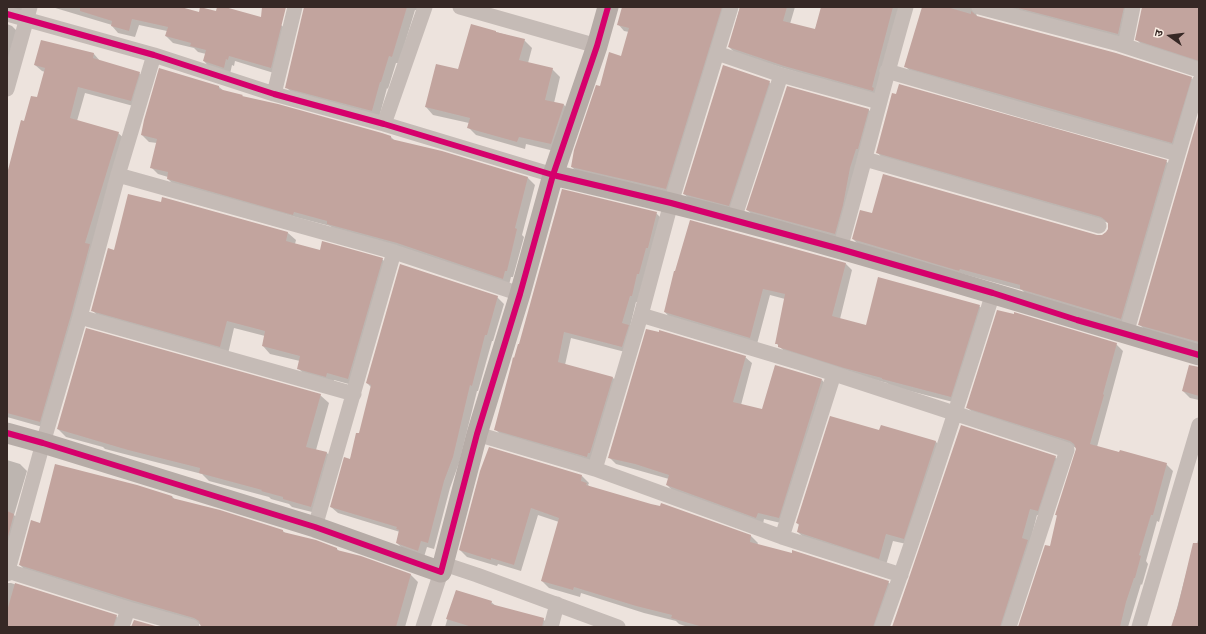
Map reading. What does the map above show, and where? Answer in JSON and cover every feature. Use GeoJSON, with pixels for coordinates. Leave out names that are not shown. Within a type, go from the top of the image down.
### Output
{"type":"FeatureCollection","features":[{"type":"Feature","properties":{"kind":"street"},"geometry":{"type":"LineString","coordinates":[[274,94],[295,7]]}},
{"type":"Feature","properties":{"kind":"street"},"geometry":{"type":"LineString","coordinates":[[384,124],[425,7]]}},
{"type":"Feature","properties":{"kind":"street"},"geometry":{"type":"LineString","coordinates":[[460,7],[597,46]]}},
{"type":"Feature","properties":{"kind":"street"},"geometry":{"type":"LineString","coordinates":[[423,627],[443,568],[478,434],[520,294],[553,175],[597,46],[608,7]]}},
{"type":"Feature","properties":{"kind":"street"},"geometry":{"type":"LineString","coordinates":[[595,469],[641,315],[671,203],[731,7]]}},
{"type":"Feature","properties":{"kind":"street"},"geometry":{"type":"LineString","coordinates":[[840,249],[906,7]]}},
{"type":"Feature","properties":{"kind":"street"},"geometry":{"type":"LineString","coordinates":[[979,7],[1126,46],[1199,70]]}},
{"type":"Feature","properties":{"kind":"street"},"geometry":{"type":"LineString","coordinates":[[1126,46],[1133,7]]}},
{"type":"Feature","properties":{"kind":"street"},"geometry":{"type":"LineString","coordinates":[[7,89],[28,13]]}},
{"type":"Feature","properties":{"kind":"street"},"geometry":{"type":"LineString","coordinates":[[7,14],[28,13],[274,94],[384,124],[553,175],[734,219],[993,293],[1036,308],[1199,355]]}},
{"type":"Feature","properties":{"kind":"street"},"geometry":{"type":"LineString","coordinates":[[717,53],[781,74],[879,102]]}},
{"type":"Feature","properties":{"kind":"street"},"geometry":{"type":"LineString","coordinates":[[154,55],[118,175],[80,317],[42,443],[8,572],[192,627]]}},
{"type":"Feature","properties":{"kind":"street"},"geometry":{"type":"LineString","coordinates":[[888,71],[1178,154]]}},
{"type":"Feature","properties":{"kind":"street"},"geometry":{"type":"LineString","coordinates":[[734,219],[781,74]]}},
{"type":"Feature","properties":{"kind":"street"},"geometry":{"type":"LineString","coordinates":[[1126,334],[1199,82]]}},
{"type":"Feature","properties":{"kind":"street"},"geometry":{"type":"LineString","coordinates":[[865,159],[1099,226]]}},
{"type":"Feature","properties":{"kind":"street"},"geometry":{"type":"LineString","coordinates":[[118,175],[394,252],[520,294]]}},
{"type":"Feature","properties":{"kind":"street"},"geometry":{"type":"LineString","coordinates":[[315,527],[394,252]]}},
{"type":"Feature","properties":{"kind":"street"},"geometry":{"type":"LineString","coordinates":[[882,627],[955,414],[993,293]]}},
{"type":"Feature","properties":{"kind":"street"},"geometry":{"type":"LineString","coordinates":[[641,315],[834,374],[1067,450],[1009,627]]}},
{"type":"Feature","properties":{"kind":"street"},"geometry":{"type":"LineString","coordinates":[[80,317],[354,394]]}},
{"type":"Feature","properties":{"kind":"street"},"geometry":{"type":"LineString","coordinates":[[782,537],[834,374]]}},
{"type":"Feature","properties":{"kind":"street"},"geometry":{"type":"LineString","coordinates":[[1139,627],[1199,425]]}},
{"type":"Feature","properties":{"kind":"street"},"geometry":{"type":"LineString","coordinates":[[7,433],[315,527],[443,568],[477,575],[618,627]]}},
{"type":"Feature","properties":{"kind":"street"},"geometry":{"type":"LineString","coordinates":[[478,434],[595,469],[782,537],[901,575]]}},
{"type":"Feature","properties":{"kind":"street"},"geometry":{"type":"LineString","coordinates":[[550,627],[557,604]]}},
{"type":"Feature","properties":{"kind":"street"},"geometry":{"type":"LineString","coordinates":[[122,627],[128,608]]}},
{"type":"Feature","properties":{"kind":"building"},"geometry":{"type":"Polygon","coordinates":[[[80,7],[181,7],[199,12],[200,7],[216,11],[217,7],[225,7],[261,17],[262,7],[286,7],[271,68],[229,56],[228,60],[226,59],[224,68],[203,61],[206,50],[190,46],[191,43],[165,36],[168,27],[132,19],[129,31],[111,26],[112,21],[80,11],[80,7]]]}},
{"type":"Feature","properties":{"kind":"building"},"geometry":{"type":"Polygon","coordinates":[[[304,7],[407,7],[392,57],[389,56],[372,111],[285,88],[304,7]]]}},
{"type":"Feature","properties":{"kind":"building"},"geometry":{"type":"Polygon","coordinates":[[[622,7],[722,7],[666,189],[571,167],[574,150],[596,85],[600,86],[609,52],[621,56],[629,28],[617,25],[622,7]]]}},
{"type":"Feature","properties":{"kind":"building"},"geometry":{"type":"Polygon","coordinates":[[[740,7],[787,7],[783,21],[815,29],[821,7],[893,7],[872,87],[874,88],[873,91],[784,66],[728,47],[740,7]]]}},
{"type":"Feature","properties":{"kind":"building"},"geometry":{"type":"Polygon","coordinates":[[[922,7],[947,7],[971,14],[971,11],[977,16],[1116,53],[1192,77],[1172,143],[904,67],[922,7]]]}},
{"type":"Feature","properties":{"kind":"building"},"geometry":{"type":"Polygon","coordinates":[[[1014,7],[1124,7],[1118,34],[1014,7]]]}},
{"type":"Feature","properties":{"kind":"building"},"geometry":{"type":"Polygon","coordinates":[[[1142,7],[1199,7],[1199,61],[1135,40],[1142,7]]]}},
{"type":"Feature","properties":{"kind":"building"},"geometry":{"type":"Polygon","coordinates":[[[471,24],[525,39],[519,60],[553,68],[545,100],[564,104],[551,144],[519,137],[517,142],[467,128],[470,118],[425,107],[436,64],[458,69],[471,24]]]}},
{"type":"Feature","properties":{"kind":"building"},"geometry":{"type":"Polygon","coordinates":[[[41,40],[94,53],[93,58],[140,72],[131,101],[78,87],[70,118],[119,132],[85,243],[90,244],[40,422],[7,413],[7,174],[21,120],[24,121],[31,96],[37,97],[45,68],[34,65],[41,40]]]}},
{"type":"Feature","properties":{"kind":"building"},"geometry":{"type":"Polygon","coordinates":[[[723,65],[770,81],[729,206],[683,194],[723,65]]]}},
{"type":"Feature","properties":{"kind":"building"},"geometry":{"type":"Polygon","coordinates":[[[159,68],[219,86],[219,89],[243,95],[242,96],[278,104],[382,133],[391,136],[391,139],[442,151],[528,177],[515,228],[517,229],[507,271],[505,271],[503,279],[397,243],[327,224],[327,221],[294,212],[293,215],[167,179],[168,172],[150,168],[157,139],[141,135],[159,68]]]}},
{"type":"Feature","properties":{"kind":"building"},"geometry":{"type":"Polygon","coordinates":[[[899,84],[1167,160],[1121,319],[1020,289],[1020,285],[960,269],[959,271],[852,239],[860,210],[872,213],[883,174],[1097,235],[1102,235],[1108,229],[1108,223],[1101,217],[876,153],[892,93],[896,94],[899,84]]]}},
{"type":"Feature","properties":{"kind":"building"},"geometry":{"type":"Polygon","coordinates":[[[787,86],[869,109],[858,149],[856,149],[850,168],[843,205],[835,234],[746,210],[787,86]]]}},
{"type":"Feature","properties":{"kind":"building"},"geometry":{"type":"Polygon","coordinates":[[[1199,114],[1199,342],[1138,325],[1199,114]]]}},
{"type":"Feature","properties":{"kind":"building"},"geometry":{"type":"Polygon","coordinates":[[[562,189],[657,212],[648,248],[646,248],[639,274],[637,274],[632,296],[630,296],[622,323],[629,325],[622,347],[564,332],[558,362],[613,377],[590,453],[588,453],[587,457],[494,430],[513,357],[514,358],[519,344],[562,189]]]}},
{"type":"Feature","properties":{"kind":"building"},"geometry":{"type":"Polygon","coordinates":[[[128,194],[161,202],[162,197],[288,232],[286,241],[320,250],[322,241],[383,258],[348,379],[327,373],[326,377],[297,369],[300,356],[262,346],[265,331],[227,321],[220,347],[91,311],[108,248],[114,250],[128,194]]]}},
{"type":"Feature","properties":{"kind":"building"},"geometry":{"type":"Polygon","coordinates":[[[690,220],[846,263],[832,316],[866,325],[878,277],[980,305],[951,397],[882,379],[778,347],[778,344],[775,344],[785,294],[763,289],[750,338],[664,312],[674,271],[690,220]]]}},
{"type":"Feature","properties":{"kind":"building"},"geometry":{"type":"Polygon","coordinates":[[[400,264],[498,296],[487,335],[485,335],[472,386],[470,385],[453,457],[444,481],[428,543],[421,541],[418,551],[396,543],[399,530],[396,529],[397,527],[330,507],[344,457],[350,459],[356,433],[359,433],[371,385],[366,383],[400,264]]]}},
{"type":"Feature","properties":{"kind":"building"},"geometry":{"type":"Polygon","coordinates":[[[997,310],[1014,314],[1014,312],[1117,343],[1090,444],[1119,452],[1120,450],[1167,463],[1153,515],[1151,515],[1139,555],[1141,556],[1126,602],[1120,627],[1018,627],[1045,545],[1050,546],[1057,515],[1055,515],[1076,449],[1074,444],[1070,441],[966,408],[997,310]]]}},
{"type":"Feature","properties":{"kind":"building"},"geometry":{"type":"Polygon","coordinates":[[[86,328],[321,394],[306,447],[327,452],[311,507],[283,499],[283,497],[261,491],[262,490],[199,473],[200,468],[128,450],[57,429],[86,328]]]}},
{"type":"Feature","properties":{"kind":"building"},"geometry":{"type":"Polygon","coordinates":[[[646,329],[659,332],[659,330],[746,356],[733,402],[762,409],[775,365],[822,379],[779,518],[758,513],[756,518],[666,485],[669,475],[635,464],[608,458],[646,329]]]}},
{"type":"Feature","properties":{"kind":"building"},"geometry":{"type":"Polygon","coordinates":[[[1189,365],[1199,367],[1199,396],[1182,391],[1189,365]]]}},
{"type":"Feature","properties":{"kind":"building"},"geometry":{"type":"Polygon","coordinates":[[[830,416],[879,430],[881,425],[936,441],[904,539],[886,534],[879,559],[797,532],[799,524],[796,523],[830,416]]]}},
{"type":"Feature","properties":{"kind":"building"},"geometry":{"type":"Polygon","coordinates":[[[961,425],[1056,456],[1038,511],[1030,509],[1022,538],[1028,540],[1000,627],[892,627],[909,578],[961,425]]]}},
{"type":"Feature","properties":{"kind":"building"},"geometry":{"type":"Polygon","coordinates":[[[489,447],[582,475],[581,481],[587,483],[586,485],[651,504],[660,506],[661,503],[751,535],[750,542],[792,553],[792,550],[889,581],[873,627],[703,627],[671,618],[672,615],[636,606],[574,587],[573,590],[541,581],[559,518],[531,508],[514,565],[491,558],[491,560],[459,550],[480,471],[489,447]]]}},
{"type":"Feature","properties":{"kind":"building"},"geometry":{"type":"Polygon","coordinates":[[[55,464],[137,485],[172,496],[172,498],[220,510],[283,530],[283,532],[316,540],[337,548],[337,550],[361,556],[411,574],[396,627],[201,627],[199,621],[194,618],[19,565],[31,520],[40,523],[55,464]]]}},
{"type":"Feature","properties":{"kind":"building"},"geometry":{"type":"Polygon","coordinates":[[[7,511],[14,514],[7,540],[7,511]]]}},
{"type":"Feature","properties":{"kind":"building"},"geometry":{"type":"Polygon","coordinates":[[[1193,543],[1199,543],[1199,627],[1171,627],[1178,606],[1193,543]]]}},
{"type":"Feature","properties":{"kind":"building"},"geometry":{"type":"Polygon","coordinates":[[[15,583],[117,615],[113,627],[7,627],[7,611],[15,583]]]}},
{"type":"Feature","properties":{"kind":"building"},"geometry":{"type":"Polygon","coordinates":[[[456,590],[492,601],[491,604],[544,618],[542,627],[472,627],[446,619],[456,590]]]}},
{"type":"Feature","properties":{"kind":"building"},"geometry":{"type":"Polygon","coordinates":[[[134,620],[159,627],[131,627],[134,620]]]}},
{"type":"Feature","properties":{"kind":"cycle path"},"geometry":{"type":"LineString","coordinates":[[7,433],[315,527],[441,572],[477,434],[520,294],[553,175],[597,46],[608,7]]}},
{"type":"Feature","properties":{"kind":"cycle path"},"geometry":{"type":"LineString","coordinates":[[7,14],[154,55],[274,94],[384,124],[553,175],[671,203],[840,249],[1199,355]]}}]}
